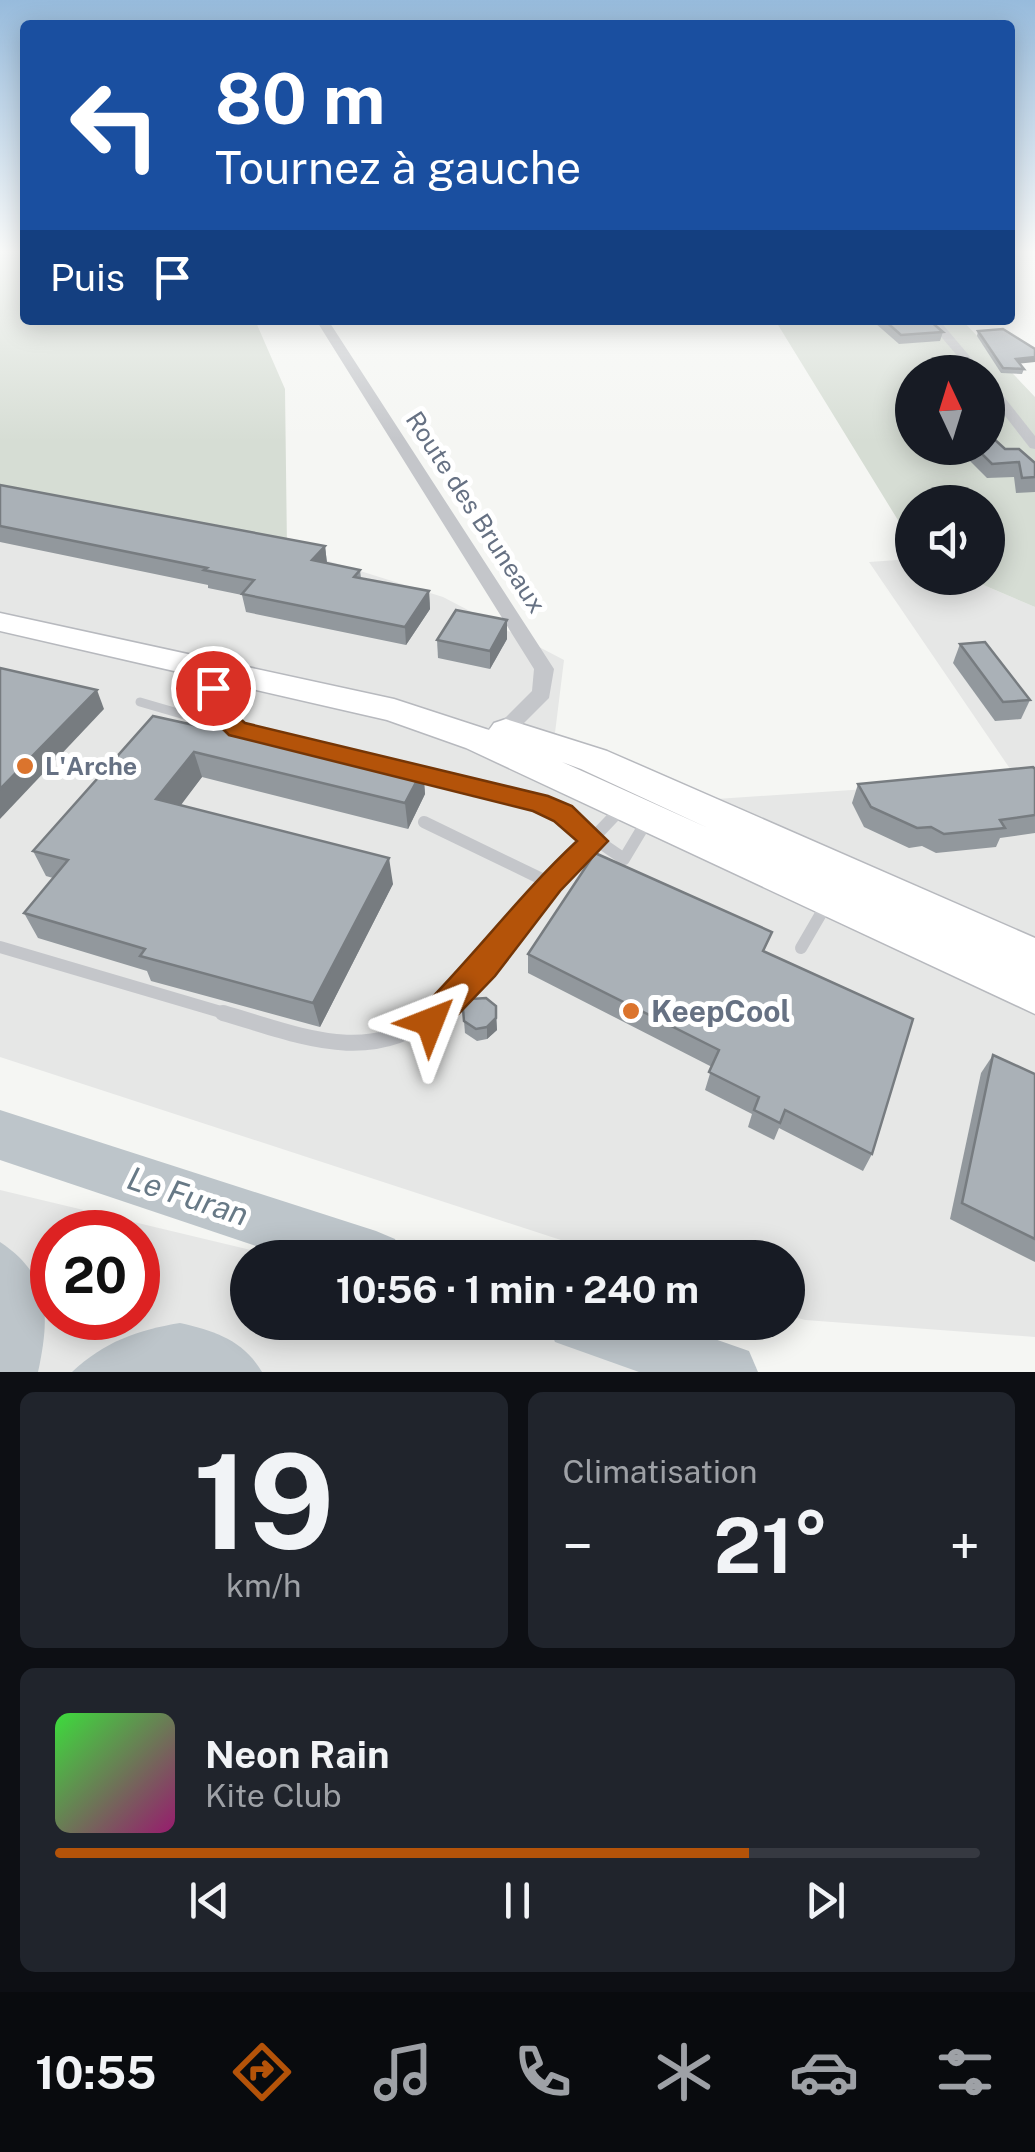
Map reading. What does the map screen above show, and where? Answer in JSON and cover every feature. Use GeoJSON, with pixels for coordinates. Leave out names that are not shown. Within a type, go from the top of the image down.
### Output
{"type":"FeatureCollection","features":[{"type":"Feature","properties":{"kind":"main road"},"geometry":{"type":"LineString","coordinates":[[0,608],[404,696],[643,799],[1035,958]]}},
{"type":"Feature","properties":{"kind":"main road"},"geometry":{"type":"LineString","coordinates":[[0,622],[491,735]]}},
{"type":"Feature","properties":{"kind":"main road"},"geometry":{"type":"LineString","coordinates":[[643,799],[828,900],[1035,994]]}},
{"type":"Feature","properties":{"kind":"street","name":"Route des Bruneaux"},"geometry":{"type":"LineString","coordinates":[[325,325],[544,669],[542,692],[491,735]]}},
{"type":"Feature","properties":{"kind":"street"},"geometry":{"type":"LineString","coordinates":[[937,325],[963,355]]}},
{"type":"Feature","properties":{"kind":"street"},"geometry":{"type":"LineString","coordinates":[[1005,407],[1035,445]]}},
{"type":"Feature","properties":{"kind":"lane"},"geometry":{"type":"LineString","coordinates":[[222,672],[213,688],[220,714],[237,729],[255,733]]}},
{"type":"Feature","properties":{"kind":"lane"},"geometry":{"type":"LineString","coordinates":[[140,702],[202,720],[220,714]]}},
{"type":"Feature","properties":{"kind":"lane"},"geometry":{"type":"LineString","coordinates":[[396,766],[539,803],[563,814],[594,841],[624,859],[643,799]]}},
{"type":"Feature","properties":{"kind":"lane"},"geometry":{"type":"LineString","coordinates":[[0,946],[329,1044],[362,1047],[393,1040],[430,1022],[484,966],[550,883],[643,799]]}},
{"type":"Feature","properties":{"kind":"lane"},"geometry":{"type":"LineString","coordinates":[[424,822],[550,883]]}},
{"type":"Feature","properties":{"kind":"lane"},"geometry":{"type":"LineString","coordinates":[[801,948],[828,900]]}},
{"type":"Feature","properties":{"kind":"shaded area"},"geometry":{"type":"Polygon","coordinates":[[[0,314],[20,314],[20,325],[257,325],[285,389],[287,548],[0,496],[0,314]]]}},
{"type":"Feature","properties":{"kind":"shaded area"},"geometry":{"type":"Polygon","coordinates":[[[778,325],[967,325],[995,355],[895,355],[895,465],[1005,465],[1005,365],[1035,397],[1035,607],[1005,594],[1005,485],[895,485],[895,515],[778,325]]]}},
{"type":"Feature","properties":{"kind":"shaded area"},"geometry":{"type":"Polygon","coordinates":[[[0,496],[287,548],[443,597],[564,660],[555,733],[702,800],[1017,779],[869,562],[895,560],[895,595],[1005,594],[1035,607],[1035,1337],[805,1320],[805,1240],[561,1240],[0,1057],[0,496]]]}},
{"type":"Feature","properties":{"kind":"shaded area"},"geometry":{"type":"Polygon","coordinates":[[[0,1190],[84,1210],[30,1210],[30,1340],[160,1340],[160,1228],[230,1245],[230,1340],[558,1340],[662,1372],[0,1372],[0,1190]]]}},
{"type":"Feature","properties":{"kind":"shaded area"},"geometry":{"type":"Polygon","coordinates":[[[0,1242],[30,1271],[30,1340],[43,1340],[38,1372],[0,1372],[0,1242]]]}},
{"type":"Feature","properties":{"kind":"shaded area"},"geometry":{"type":"Polygon","coordinates":[[[180,1323],[227,1338],[246,1352],[262,1372],[72,1372],[120,1340],[160,1340],[160,1327],[180,1323]]]}},
{"type":"Feature","properties":{"kind":"building"},"geometry":{"type":"Polygon","coordinates":[[[890,325],[935,325],[943,332],[901,335],[890,325]]]}},
{"type":"Feature","properties":{"kind":"building"},"geometry":{"type":"Polygon","coordinates":[[[1003,329],[1035,349],[1035,357],[1016,359],[1024,369],[1005,368],[1005,355],[994,355],[978,331],[1003,329]]]}},
{"type":"Feature","properties":{"kind":"building"},"geometry":{"type":"Polygon","coordinates":[[[1005,449],[1019,449],[1035,463],[1035,477],[1022,478],[1019,462],[1005,463],[1005,449]]]}},
{"type":"Feature","properties":{"kind":"building"},"geometry":{"type":"Polygon","coordinates":[[[0,485],[325,546],[312,560],[360,570],[354,577],[429,591],[405,627],[242,594],[254,580],[0,526],[0,485]]]}},
{"type":"Feature","properties":{"kind":"building"},"geometry":{"type":"Polygon","coordinates":[[[456,610],[507,620],[490,651],[437,640],[456,610]]]}},
{"type":"Feature","properties":{"kind":"building"},"geometry":{"type":"Polygon","coordinates":[[[985,642],[1030,700],[1003,702],[960,644],[985,642]]]}},
{"type":"Feature","properties":{"kind":"building","name":"L'Arche"},"geometry":{"type":"Polygon","coordinates":[[[0,668],[97,690],[0,789],[0,668]]]}},
{"type":"Feature","properties":{"kind":"building"},"geometry":{"type":"Polygon","coordinates":[[[153,716],[212,729],[218,722],[423,769],[405,803],[194,752],[156,799],[389,858],[313,1003],[140,956],[145,949],[24,913],[68,860],[33,851],[153,716]]]}},
{"type":"Feature","properties":{"kind":"building"},"geometry":{"type":"Polygon","coordinates":[[[1033,767],[1035,815],[1000,820],[1005,828],[944,834],[931,827],[917,828],[871,807],[858,784],[1033,767]]]}},
{"type":"Feature","properties":{"kind":"building"},"geometry":{"type":"Polygon","coordinates":[[[595,853],[772,932],[763,951],[913,1019],[872,1154],[785,1110],[780,1123],[754,1110],[759,1097],[709,1072],[719,1050],[528,954],[595,853]]]}},
{"type":"Feature","properties":{"kind":"building"},"geometry":{"type":"Polygon","coordinates":[[[486,998],[496,1006],[496,1018],[487,1027],[476,1029],[464,1021],[463,1009],[471,999],[486,998]]]}},
{"type":"Feature","properties":{"kind":"building"},"geometry":{"type":"Polygon","coordinates":[[[993,1055],[1035,1074],[1035,1239],[962,1203],[993,1055]]]}},
{"type":"Feature","properties":{"kind":"waterway","name":"Le Furan"},"geometry":{"type":"LineString","coordinates":[[0,1135],[321,1240]]}},
{"type":"Feature","properties":{"kind":"waterway","name":"Le Furan"},"geometry":{"type":"LineString","coordinates":[[630,1340],[728,1372]]}},
{"type":"Feature","properties":{"kind":"place","name":"L'Arche"},"geometry":{"type":"Point","coordinates":[25,766]}},
{"type":"Feature","properties":{"kind":"place","name":"KeepCool"},"geometry":{"type":"Point","coordinates":[631,1011]}},
{"type":"Feature","properties":{"kind":"route"},"geometry":{"type":"LineString","coordinates":[[213,688],[220,714],[237,729],[539,803],[563,814],[594,841],[550,883],[484,966],[430,1022]]}}]}
